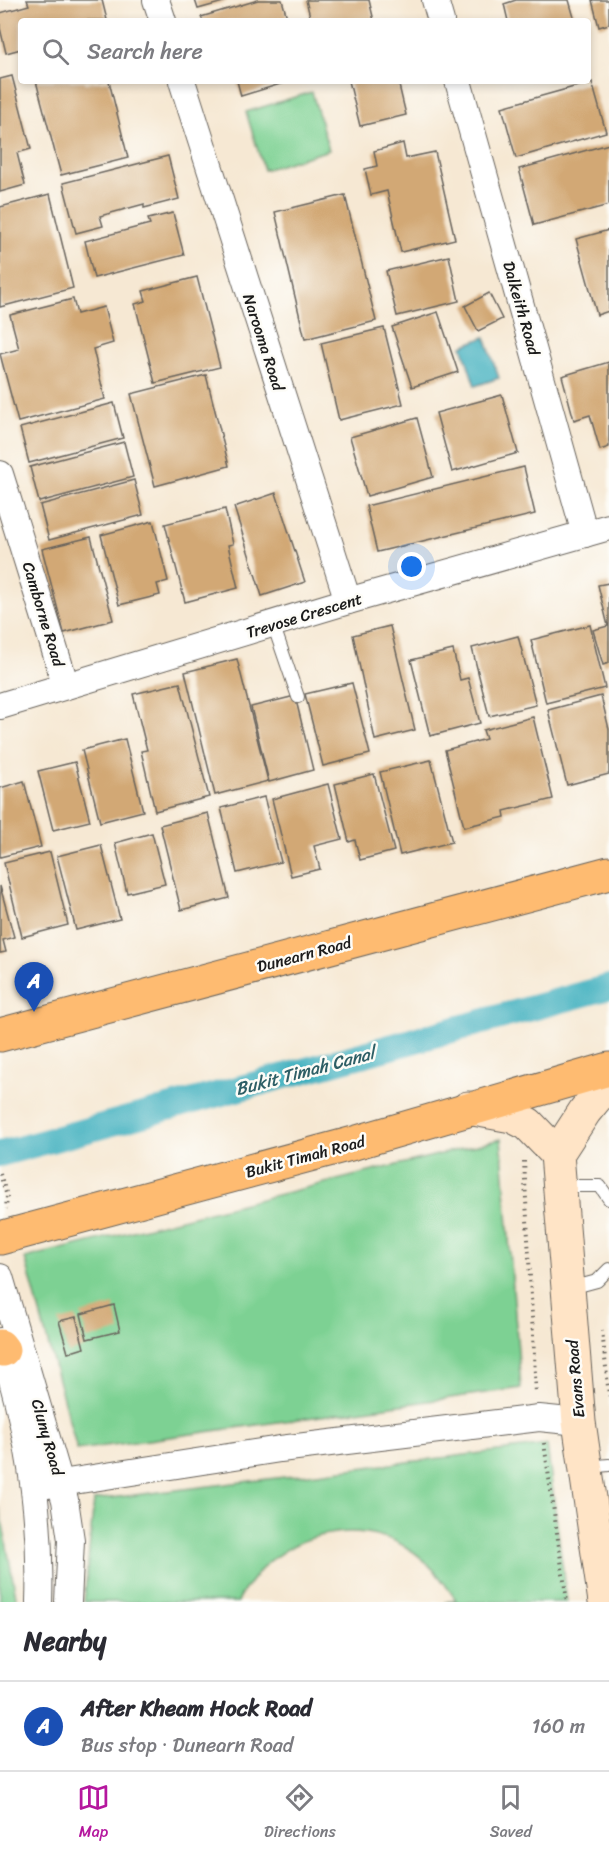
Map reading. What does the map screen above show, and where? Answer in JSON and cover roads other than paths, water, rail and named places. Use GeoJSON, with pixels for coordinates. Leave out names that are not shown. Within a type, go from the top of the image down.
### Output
{"type":"FeatureCollection","features":[{"type":"Feature","properties":{"kind":"highway","name":"Dunearn Road"},"geometry":{"type":"LineString","coordinates":[[0,1035],[609,873]]}},
{"type":"Feature","properties":{"kind":"highway","name":"Bukit Timah Road"},"geometry":{"type":"LineString","coordinates":[[0,1238],[354,1143],[468,1108],[609,1069]]}},
{"type":"Feature","properties":{"kind":"street"},"geometry":{"type":"LineString","coordinates":[[156,0],[162,18]]}},
{"type":"Feature","properties":{"kind":"street"},"geometry":{"type":"LineString","coordinates":[[435,0],[440,18]]}},
{"type":"Feature","properties":{"kind":"street","name":"Narooma Road"},"geometry":{"type":"LineString","coordinates":[[183,84],[348,601]]}},
{"type":"Feature","properties":{"kind":"street","name":"Dalkeith Road"},"geometry":{"type":"LineString","coordinates":[[459,84],[597,531]]}},
{"type":"Feature","properties":{"kind":"street","name":"Camborne Road"},"geometry":{"type":"LineString","coordinates":[[0,474],[66,686]]}},
{"type":"Feature","properties":{"kind":"street","name":"Trevose Crescent"},"geometry":{"type":"LineString","coordinates":[[0,706],[348,601],[597,531]]}},
{"type":"Feature","properties":{"kind":"street"},"geometry":{"type":"LineString","coordinates":[[558,1170],[585,1111],[609,1082]]}},
{"type":"Feature","properties":{"kind":"street"},"geometry":{"type":"LineString","coordinates":[[468,1108],[512,1116],[528,1124],[558,1170]]}},
{"type":"Feature","properties":{"kind":"street","name":"Evans Road"},"geometry":{"type":"LineString","coordinates":[[558,1170],[579,1422],[598,1466],[605,1602]]}},
{"type":"Feature","properties":{"kind":"street","name":"Cluny Road"},"geometry":{"type":"LineString","coordinates":[[0,1276],[61,1482],[70,1540],[68,1602]]}},
{"type":"Feature","properties":{"kind":"street","name":"Cluny Road"},"geometry":{"type":"LineString","coordinates":[[1,1346],[35,1487],[40,1551],[39,1602]]}},
{"type":"Feature","properties":{"kind":"street"},"geometry":{"type":"LineString","coordinates":[[35,1487],[280,1449],[527,1419],[550,1417],[579,1422]]}},
{"type":"Feature","properties":{"kind":"lane"},"geometry":{"type":"LineString","coordinates":[[273,624],[298,697]]}},
{"type":"Feature","properties":{"kind":"lane"},"geometry":{"type":"LineString","coordinates":[[558,1170],[600,1186],[609,1194],[609,1198]]}},
{"type":"Feature","properties":{"kind":"lane"},"geometry":{"type":"LineString","coordinates":[[568,1288],[597,1281],[609,1269]]}},
{"type":"Feature","properties":{"kind":"water"},"geometry":{"type":"Polygon","coordinates":[[[485,337],[499,378],[475,386],[462,346],[485,337]]]}},
{"type":"Feature","properties":{"kind":"waterway","name":"Bukit Timah Canal"},"geometry":{"type":"LineString","coordinates":[[0,1154],[609,987]]}},
{"type":"Feature","properties":{"kind":"place","name":"After Kheam Hock Road"},"geometry":{"type":"Point","coordinates":[34,1012]}}]}
